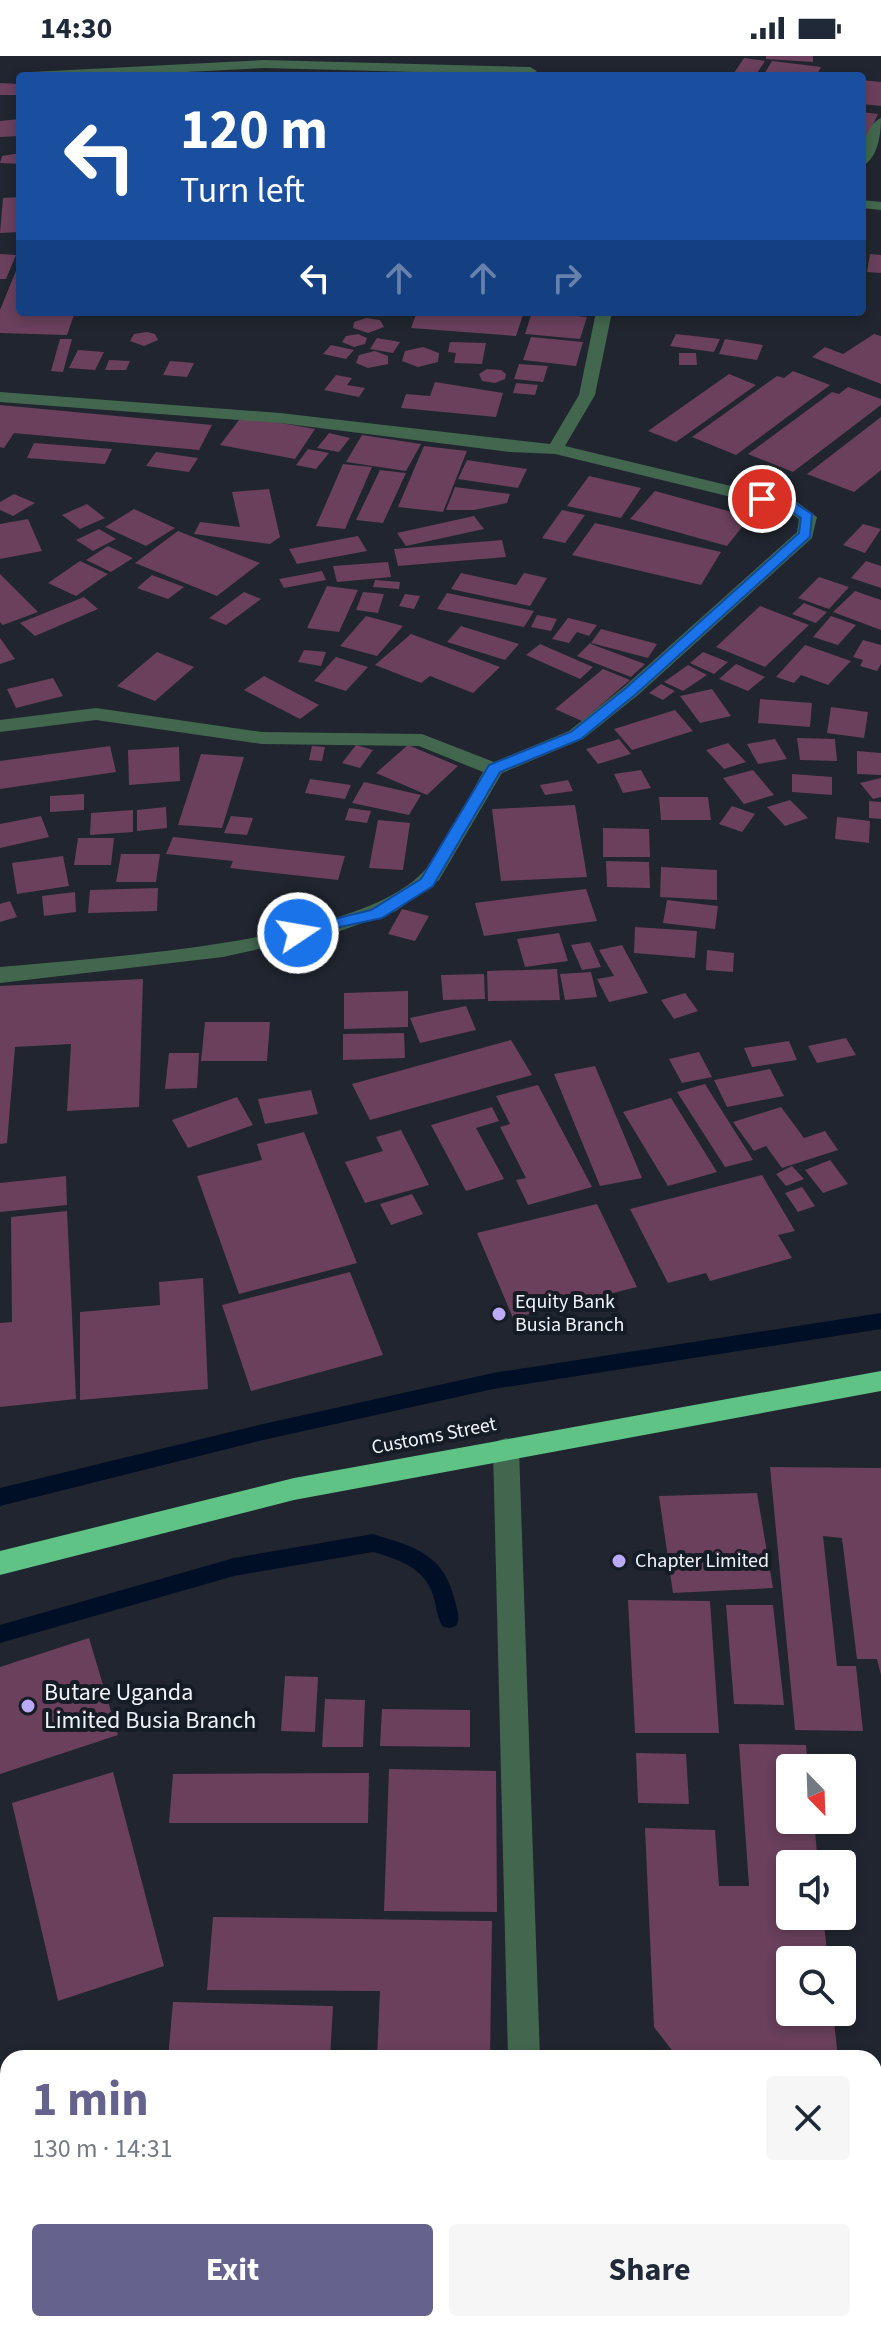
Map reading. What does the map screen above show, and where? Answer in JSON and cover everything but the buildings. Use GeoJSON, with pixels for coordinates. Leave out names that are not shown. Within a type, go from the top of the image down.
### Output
{"type":"FeatureCollection","features":[{"type":"Feature","properties":{"kind":"highway","name":"Customs Street"},"geometry":{"type":"LineString","coordinates":[[0,1563],[294,1489],[881,1381]]}},
{"type":"Feature","properties":{"kind":"street"},"geometry":{"type":"LineString","coordinates":[[103,72],[264,64],[477,72]]}},
{"type":"Feature","properties":{"kind":"street"},"geometry":{"type":"LineString","coordinates":[[866,154],[881,122]]}},
{"type":"Feature","properties":{"kind":"street"},"geometry":{"type":"LineString","coordinates":[[555,449],[587,395],[603,316]]}},
{"type":"Feature","properties":{"kind":"street"},"geometry":{"type":"LineString","coordinates":[[0,397],[280,418],[510,447],[555,449],[791,506],[808,517],[806,534],[631,691],[576,735],[494,769],[427,882],[376,914],[325,928],[218,948],[0,975]]}},
{"type":"Feature","properties":{"kind":"street"},"geometry":{"type":"LineString","coordinates":[[0,726],[96,714],[262,738],[422,740],[494,769]]}},
{"type":"Feature","properties":{"kind":"street"},"geometry":{"type":"LineString","coordinates":[[506,1449],[524,2050]]}},
{"type":"Feature","properties":{"kind":"waterway"},"geometry":{"type":"LineString","coordinates":[[0,1497],[263,1432],[493,1381],[881,1321]]}},
{"type":"Feature","properties":{"kind":"waterway"},"geometry":{"type":"LineString","coordinates":[[0,1634],[234,1567],[373,1543],[400,1551],[430,1568],[442,1590],[449,1619]]}},
{"type":"Feature","properties":{"kind":"place","name":"Equity Bank Busia Branch"},"geometry":{"type":"Point","coordinates":[499,1314]}},
{"type":"Feature","properties":{"kind":"place","name":"Chapter Limited"},"geometry":{"type":"Point","coordinates":[619,1561]}},
{"type":"Feature","properties":{"kind":"place","name":"Butare Uganda Limited Busia Branch"},"geometry":{"type":"Point","coordinates":[28,1706]}},
{"type":"Feature","properties":{"kind":"route"},"geometry":{"type":"LineString","coordinates":[[298,933],[376,914],[427,882],[494,769],[576,735],[631,691],[718,609],[806,534],[808,517],[791,506],[762,499]]}}]}
